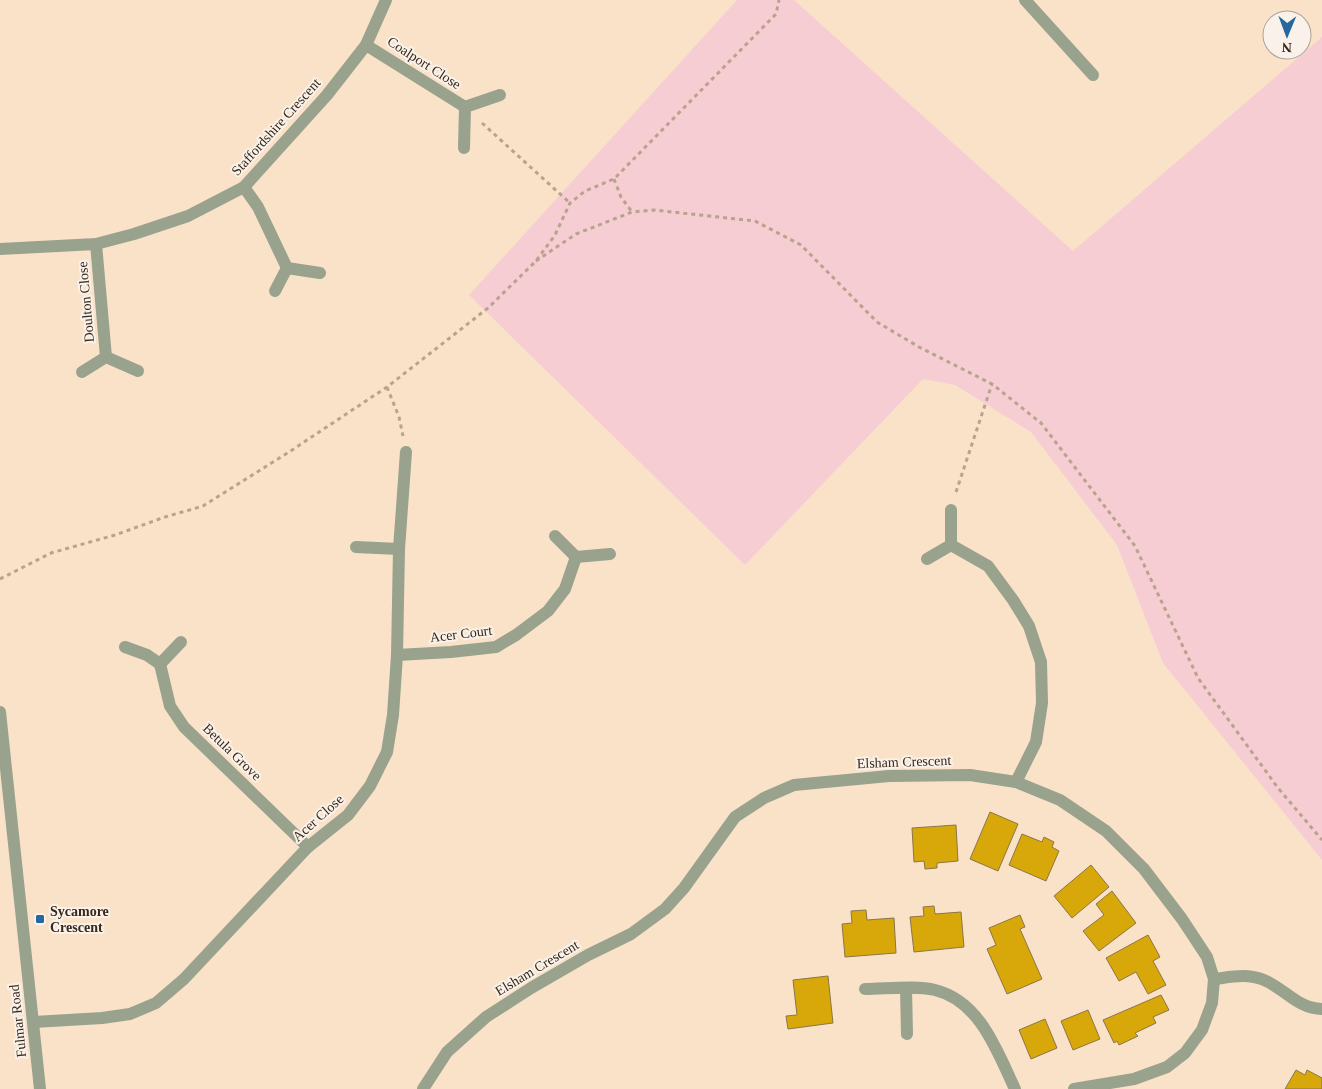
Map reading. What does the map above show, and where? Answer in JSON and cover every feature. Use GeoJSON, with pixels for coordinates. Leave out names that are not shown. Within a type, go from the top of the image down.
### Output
{"type":"FeatureCollection","features":[{"type":"Feature","properties":{"kind":"street","name":"Staffordshire Crescent"},"geometry":{"type":"LineString","coordinates":[[0,249],[96,244],[188,216],[244,187],[327,95],[366,45],[386,0]]}},
{"type":"Feature","properties":{"kind":"street"},"geometry":{"type":"LineString","coordinates":[[1025,0],[1093,75]]}},
{"type":"Feature","properties":{"kind":"street","name":"Coalport Close"},"geometry":{"type":"LineString","coordinates":[[366,45],[465,108]]}},
{"type":"Feature","properties":{"kind":"street","name":"Coalport Close"},"geometry":{"type":"LineString","coordinates":[[465,108],[500,95]]}},
{"type":"Feature","properties":{"kind":"street","name":"Coalport Close"},"geometry":{"type":"LineString","coordinates":[[464,148],[465,108]]}},
{"type":"Feature","properties":{"kind":"street"},"geometry":{"type":"LineString","coordinates":[[244,187],[258,207],[287,268]]}},
{"type":"Feature","properties":{"kind":"street","name":"Doulton Close"},"geometry":{"type":"LineString","coordinates":[[96,244],[106,357]]}},
{"type":"Feature","properties":{"kind":"street"},"geometry":{"type":"LineString","coordinates":[[287,268],[320,273]]}},
{"type":"Feature","properties":{"kind":"street"},"geometry":{"type":"LineString","coordinates":[[275,291],[287,268]]}},
{"type":"Feature","properties":{"kind":"street","name":"Doulton Close"},"geometry":{"type":"LineString","coordinates":[[106,357],[138,371]]}},
{"type":"Feature","properties":{"kind":"street","name":"Doulton Close"},"geometry":{"type":"LineString","coordinates":[[82,372],[106,357]]}},
{"type":"Feature","properties":{"kind":"street","name":"Acer Close"},"geometry":{"type":"LineString","coordinates":[[34,1022],[102,1018],[130,1014],[156,1003],[184,979],[308,847],[348,815],[370,786],[387,752],[393,715],[397,656],[399,549],[406,452]]}},
{"type":"Feature","properties":{"kind":"street"},"geometry":{"type":"LineString","coordinates":[[951,510],[951,545]]}},
{"type":"Feature","properties":{"kind":"street"},"geometry":{"type":"LineString","coordinates":[[555,536],[576,557],[610,554]]}},
{"type":"Feature","properties":{"kind":"street"},"geometry":{"type":"LineString","coordinates":[[927,559],[951,545]]}},
{"type":"Feature","properties":{"kind":"street"},"geometry":{"type":"LineString","coordinates":[[951,545],[988,566],[1029,626],[1041,662],[1042,703],[1036,742],[1016,782]]}},
{"type":"Feature","properties":{"kind":"street"},"geometry":{"type":"LineString","coordinates":[[356,547],[399,549]]}},
{"type":"Feature","properties":{"kind":"street","name":"Acer Court"},"geometry":{"type":"LineString","coordinates":[[397,656],[496,647],[548,612],[565,589],[576,557]]}},
{"type":"Feature","properties":{"kind":"street"},"geometry":{"type":"LineString","coordinates":[[125,647],[147,655],[160,664],[182,642]]}},
{"type":"Feature","properties":{"kind":"street","name":"Betula Grove"},"geometry":{"type":"LineString","coordinates":[[160,664],[170,706],[184,727],[308,847]]}},
{"type":"Feature","properties":{"kind":"street","name":"Fulmar Road"},"geometry":{"type":"LineString","coordinates":[[0,712],[4,778],[34,1022],[40,1089]]}},
{"type":"Feature","properties":{"kind":"street","name":"Elsham Crescent"},"geometry":{"type":"LineString","coordinates":[[423,1089],[447,1052],[486,1017],[564,969],[631,934],[665,909],[684,888],[736,817],[764,798],[794,785],[889,776],[970,775],[1016,782],[1060,800],[1106,831],[1144,868],[1207,957],[1214,979],[1212,1003],[1202,1030],[1185,1053],[1167,1067],[1134,1079],[1074,1089]]}},
{"type":"Feature","properties":{"kind":"street"},"geometry":{"type":"LineString","coordinates":[[1214,979],[1245,975],[1265,980],[1288,996],[1312,1009],[1322,1009]]}},
{"type":"Feature","properties":{"kind":"street"},"geometry":{"type":"LineString","coordinates":[[906,988],[907,1034]]}},
{"type":"Feature","properties":{"kind":"street"},"geometry":{"type":"LineString","coordinates":[[865,989],[906,988],[935,990],[960,1000],[976,1017],[991,1038],[1015,1089]]}},
{"type":"Feature","properties":{"kind":"path"},"geometry":{"type":"LineString","coordinates":[[0,580],[51,553],[115,535],[203,506],[387,387],[488,308],[536,260],[555,235],[570,203],[585,191],[614,179],[776,14],[779,0]]}},
{"type":"Feature","properties":{"kind":"path"},"geometry":{"type":"LineString","coordinates":[[465,108],[570,203]]}},
{"type":"Feature","properties":{"kind":"path"},"geometry":{"type":"LineString","coordinates":[[614,179],[621,196],[632,212]]}},
{"type":"Feature","properties":{"kind":"path"},"geometry":{"type":"LineString","coordinates":[[536,260],[576,234],[632,212],[654,210],[755,221],[801,245],[877,322],[919,347],[992,384],[1041,423],[1135,546],[1198,678],[1278,788],[1322,840]]}},
{"type":"Feature","properties":{"kind":"path"},"geometry":{"type":"LineString","coordinates":[[951,510],[992,384]]}},
{"type":"Feature","properties":{"kind":"path"},"geometry":{"type":"LineString","coordinates":[[387,387],[398,417],[406,452]]}},
{"type":"Feature","properties":{"kind":"shaded area"},"geometry":{"type":"Polygon","coordinates":[[[737,0],[794,0],[1073,251],[1295,60],[1312,60],[1312,46],[1322,37],[1322,860],[1163,663],[1117,545],[1031,432],[955,385],[923,379],[745,565],[469,295],[737,0]]]}},
{"type":"Feature","properties":{"kind":"building"},"geometry":{"type":"Polygon","coordinates":[[[990,812],[1018,824],[998,871],[970,859],[990,812]]]}},
{"type":"Feature","properties":{"kind":"building"},"geometry":{"type":"Polygon","coordinates":[[[956,825],[958,861],[937,863],[937,868],[925,869],[924,861],[914,862],[912,828],[956,825]]]}},
{"type":"Feature","properties":{"kind":"building"},"geometry":{"type":"Polygon","coordinates":[[[1022,834],[1042,842],[1044,837],[1054,842],[1052,847],[1059,851],[1046,881],[1009,865],[1022,834]]]}},
{"type":"Feature","properties":{"kind":"building"},"geometry":{"type":"Polygon","coordinates":[[[1091,865],[1109,887],[1072,918],[1054,896],[1091,865]]]}},
{"type":"Feature","properties":{"kind":"building"},"geometry":{"type":"Polygon","coordinates":[[[1112,891],[1136,923],[1099,951],[1083,931],[1104,915],[1096,904],[1112,891]]]}},
{"type":"Feature","properties":{"kind":"building"},"geometry":{"type":"Polygon","coordinates":[[[934,906],[935,914],[961,912],[964,947],[914,952],[910,917],[924,916],[923,907],[934,906]]]}},
{"type":"Feature","properties":{"kind":"building"},"geometry":{"type":"Polygon","coordinates":[[[866,910],[867,920],[894,918],[896,953],[845,957],[842,924],[852,923],[851,911],[866,910]]]}},
{"type":"Feature","properties":{"kind":"building"},"geometry":{"type":"Polygon","coordinates":[[[1020,915],[1025,927],[1020,929],[1042,979],[1007,994],[987,949],[996,945],[989,928],[1020,915]]]}},
{"type":"Feature","properties":{"kind":"building"},"geometry":{"type":"Polygon","coordinates":[[[1148,935],[1160,957],[1153,961],[1166,985],[1148,994],[1136,972],[1119,981],[1106,958],[1148,935]]]}},
{"type":"Feature","properties":{"kind":"building"},"geometry":{"type":"Polygon","coordinates":[[[828,976],[833,1023],[788,1029],[786,1016],[797,1015],[793,980],[828,976]]]}},
{"type":"Feature","properties":{"kind":"building"},"geometry":{"type":"Polygon","coordinates":[[[1161,995],[1169,1010],[1153,1017],[1156,1023],[1135,1033],[1138,1036],[1119,1045],[1117,1041],[1114,1043],[1103,1020],[1161,995]]]}},
{"type":"Feature","properties":{"kind":"building"},"geometry":{"type":"Polygon","coordinates":[[[1088,1010],[1100,1039],[1073,1050],[1061,1021],[1088,1010]]]}},
{"type":"Feature","properties":{"kind":"building"},"geometry":{"type":"Polygon","coordinates":[[[1045,1019],[1057,1048],[1031,1059],[1019,1030],[1045,1019]]]}},
{"type":"Feature","properties":{"kind":"building"},"geometry":{"type":"Polygon","coordinates":[[[1296,1070],[1305,1075],[1307,1070],[1322,1078],[1322,1089],[1285,1089],[1296,1070]]]}},
{"type":"Feature","properties":{"kind":"place","name":"Sycamore Crescent"},"geometry":{"type":"Point","coordinates":[40,919]}}]}
